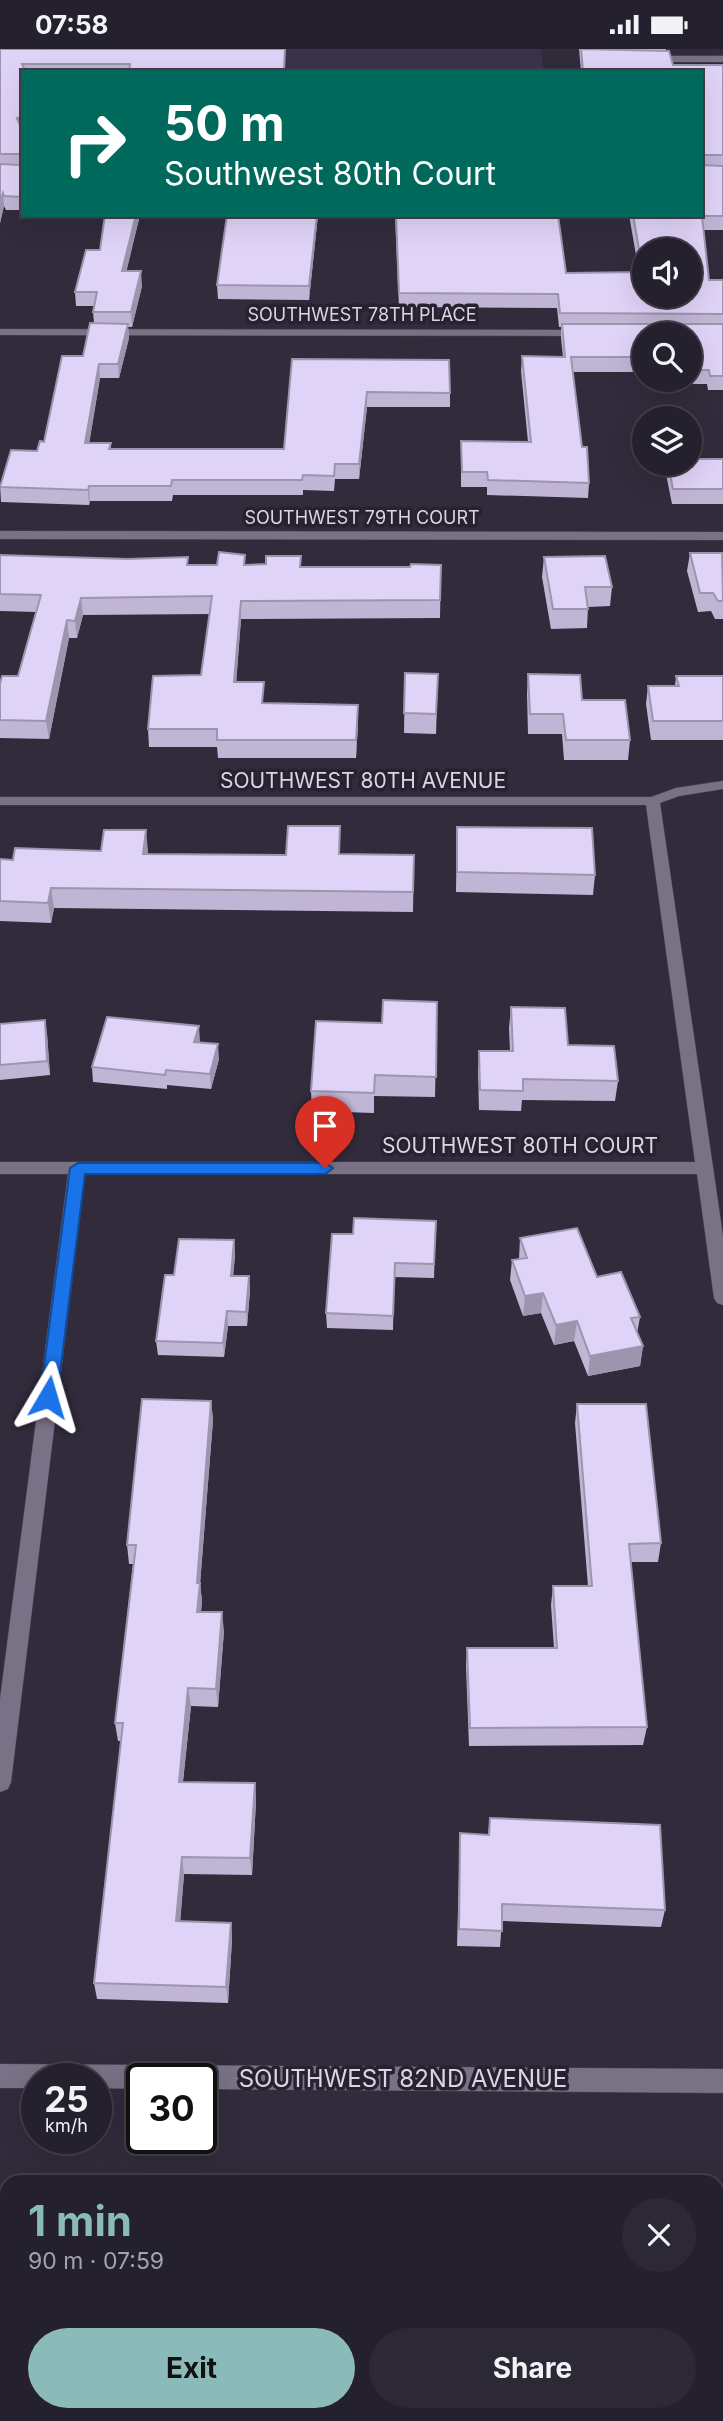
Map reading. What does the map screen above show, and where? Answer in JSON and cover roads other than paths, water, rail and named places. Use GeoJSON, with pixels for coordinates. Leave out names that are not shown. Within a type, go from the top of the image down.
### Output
{"type":"FeatureCollection","features":[{"type":"Feature","properties":{"kind":"street"},"geometry":{"type":"LineString","coordinates":[[635,58],[708,54],[723,59]]}},
{"type":"Feature","properties":{"kind":"street","name":"SOUTHWEST 78TH PLACE"},"geometry":{"type":"LineString","coordinates":[[0,332],[598,333]]}},
{"type":"Feature","properties":{"kind":"street","name":"SOUTHWEST 79TH COURT"},"geometry":{"type":"LineString","coordinates":[[0,535],[723,536]]}},
{"type":"Feature","properties":{"kind":"street","name":"SOUTHWEST 80TH AVENUE"},"geometry":{"type":"LineString","coordinates":[[0,801],[653,801],[676,792],[723,785]]}},
{"type":"Feature","properties":{"kind":"street"},"geometry":{"type":"LineString","coordinates":[[653,801],[723,1298]]}},
{"type":"Feature","properties":{"kind":"street","name":"SOUTHWEST 80TH COURT"},"geometry":{"type":"LineString","coordinates":[[0,1168],[705,1168]]}},
{"type":"Feature","properties":{"kind":"street"},"geometry":{"type":"LineString","coordinates":[[0,1782],[78,1168]]}},
{"type":"Feature","properties":{"kind":"street","name":"SOUTHWEST 82ND AVENUE"},"geometry":{"type":"LineString","coordinates":[[0,2076],[723,2081]]}}]}
